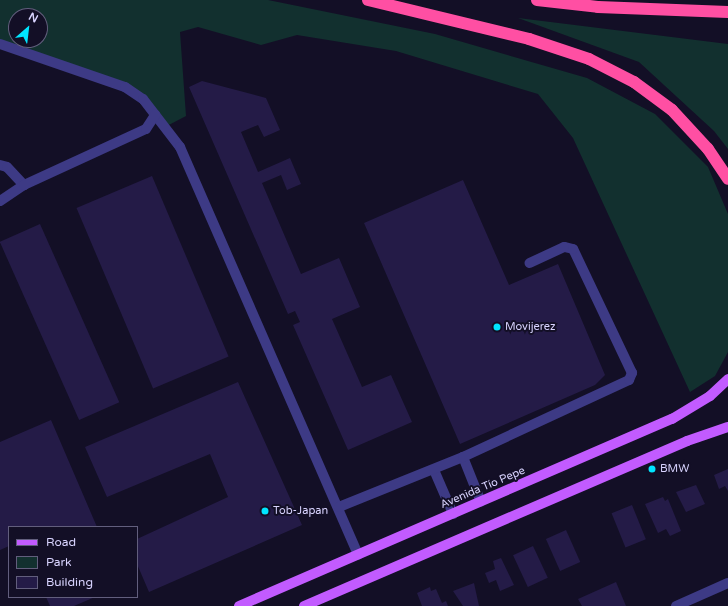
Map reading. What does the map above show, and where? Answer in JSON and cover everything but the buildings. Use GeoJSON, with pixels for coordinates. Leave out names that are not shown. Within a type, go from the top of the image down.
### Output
{"type":"FeatureCollection","features":[{"type":"Feature","properties":{"kind":"highway"},"geometry":{"type":"LineString","coordinates":[[368,0],[529,39],[589,59],[634,82],[672,110],[708,149],[728,179]]}},
{"type":"Feature","properties":{"kind":"highway"},"geometry":{"type":"LineString","coordinates":[[537,0],[598,6],[728,12]]}},
{"type":"Feature","properties":{"kind":"main road","name":"Avenida Tío Pepe"},"geometry":{"type":"LineString","coordinates":[[239,606],[672,419],[710,396],[728,379]]}},
{"type":"Feature","properties":{"kind":"main road"},"geometry":{"type":"LineString","coordinates":[[304,606],[686,441],[728,427]]}},
{"type":"Feature","properties":{"kind":"street"},"geometry":{"type":"LineString","coordinates":[[0,44],[125,87],[143,99],[180,147],[339,507],[358,555]]}},
{"type":"Feature","properties":{"kind":"street"},"geometry":{"type":"LineString","coordinates":[[0,202],[24,185],[146,129],[155,115]]}},
{"type":"Feature","properties":{"kind":"street"},"geometry":{"type":"LineString","coordinates":[[0,165],[7,167],[24,185]]}},
{"type":"Feature","properties":{"kind":"street"},"geometry":{"type":"LineString","coordinates":[[339,507],[434,470],[629,380],[632,373],[573,249],[564,247],[529,264]]}},
{"type":"Feature","properties":{"kind":"street"},"geometry":{"type":"LineString","coordinates":[[463,457],[481,502]]}},
{"type":"Feature","properties":{"kind":"street"},"geometry":{"type":"LineString","coordinates":[[434,470],[452,514]]}},
{"type":"Feature","properties":{"kind":"street"},"geometry":{"type":"LineString","coordinates":[[676,606],[728,583]]}},
{"type":"Feature","properties":{"kind":"green space"},"geometry":{"type":"Polygon","coordinates":[[[0,0],[268,0],[435,34],[587,78],[655,114],[708,167],[728,214],[728,352],[715,376],[690,392],[573,138],[538,94],[396,51],[297,35],[261,45],[198,27],[180,32],[186,116],[163,128],[153,114],[124,89],[0,46],[0,0]]]}},
{"type":"Feature","properties":{"kind":"green space"},"geometry":{"type":"Polygon","coordinates":[[[518,18],[728,44],[728,149],[714,131],[639,62],[518,18]]]}},
{"type":"Feature","properties":{"kind":"place","name":"Movijerez"},"geometry":{"type":"Point","coordinates":[497,327]}},
{"type":"Feature","properties":{"kind":"place","name":"BMW"},"geometry":{"type":"Point","coordinates":[652,469]}},
{"type":"Feature","properties":{"kind":"place","name":"Tob-Japan"},"geometry":{"type":"Point","coordinates":[265,511]}}]}
